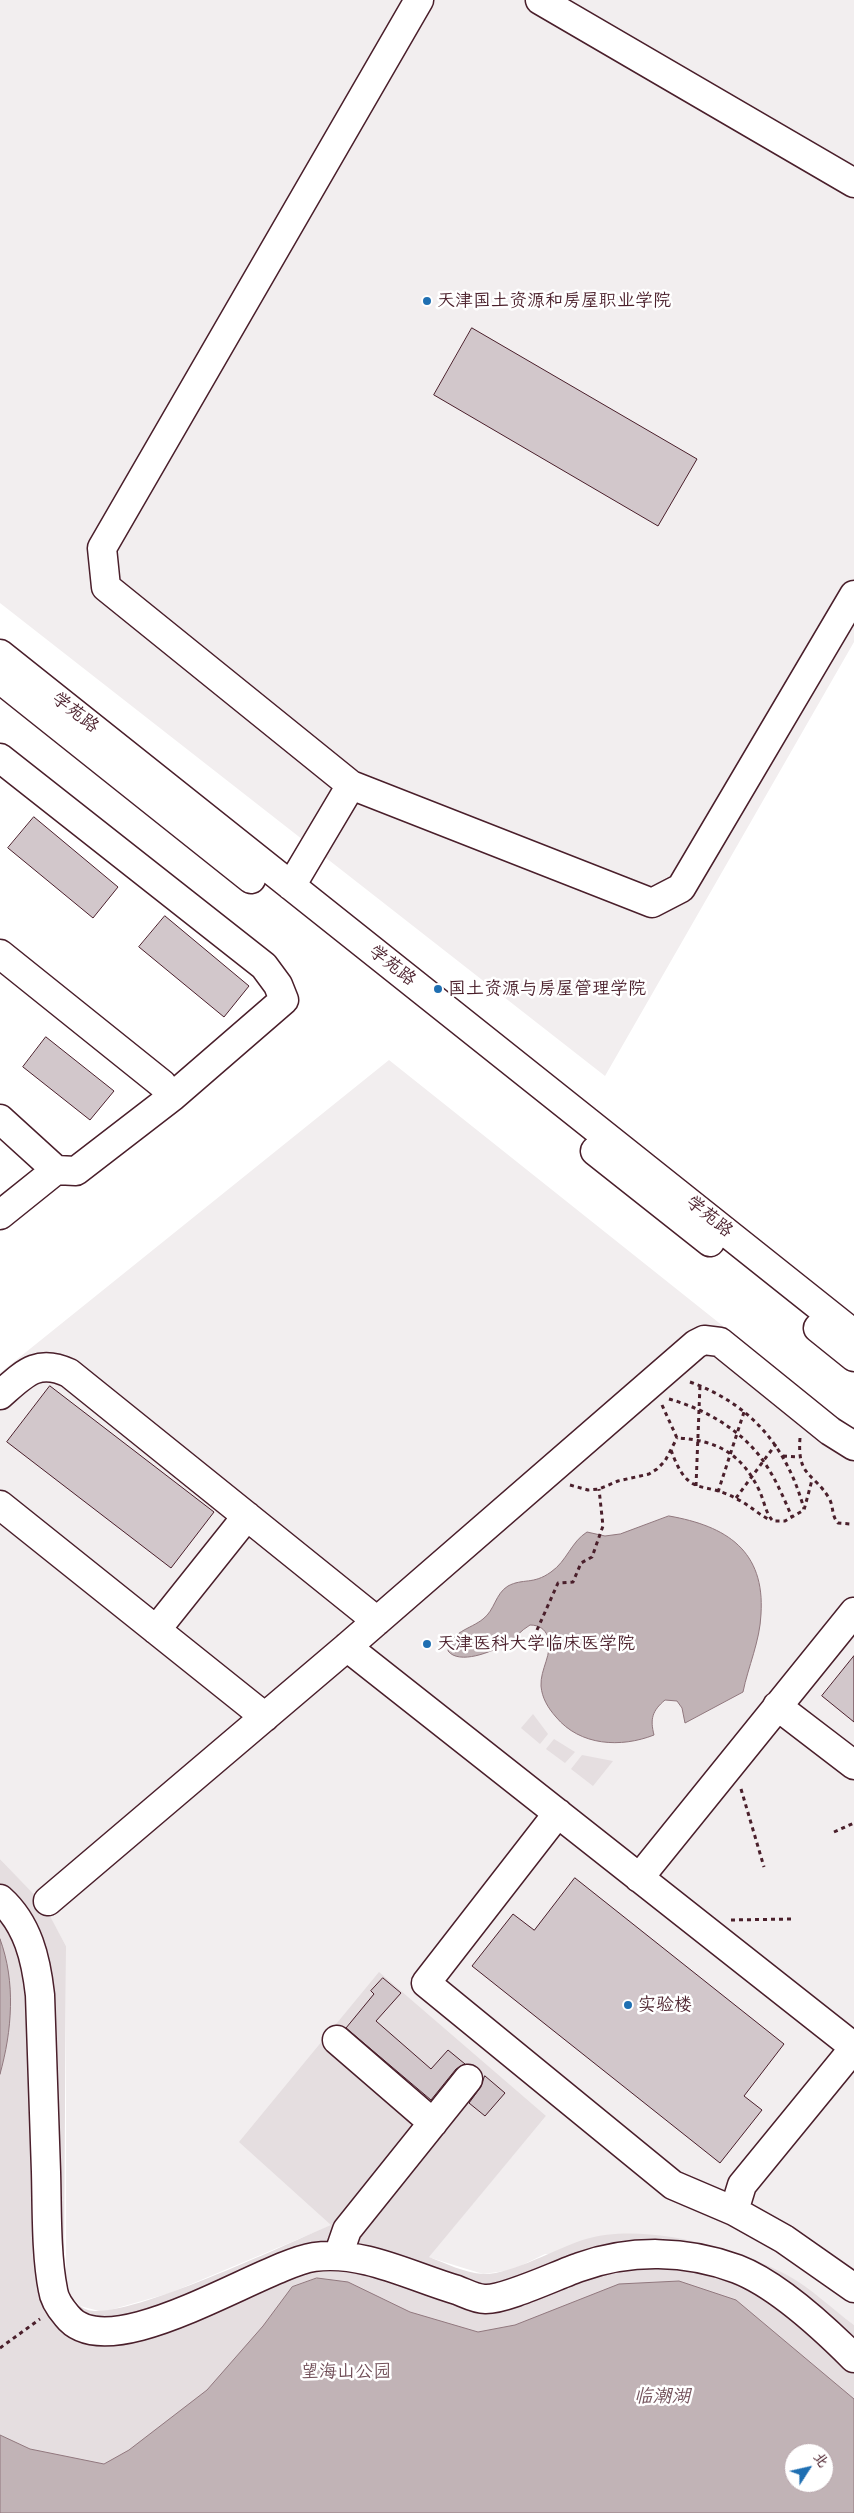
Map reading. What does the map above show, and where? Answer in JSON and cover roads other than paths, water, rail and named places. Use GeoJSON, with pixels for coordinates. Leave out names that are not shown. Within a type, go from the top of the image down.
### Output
{"type":"FeatureCollection","features":[{"type":"Feature","properties":{"kind":"street"},"geometry":{"type":"LineString","coordinates":[[419,0],[102,548],[106,587],[351,785],[652,903],[681,888],[854,595]]}},
{"type":"Feature","properties":{"kind":"street"},"geometry":{"type":"LineString","coordinates":[[552,3],[854,183]]}},
{"type":"Feature","properties":{"kind":"street","name":"学苑路"},"geometry":{"type":"LineString","coordinates":[[0,654],[854,1334]]}},
{"type":"Feature","properties":{"kind":"street","name":"学苑路"},"geometry":{"type":"LineString","coordinates":[[0,679],[854,1357]]}},
{"type":"Feature","properties":{"kind":"street"},"geometry":{"type":"LineString","coordinates":[[0,758],[264,966],[278,985],[284,1000],[172,1097],[76,1171],[56,1170],[0,1118]]}},
{"type":"Feature","properties":{"kind":"street"},"geometry":{"type":"LineString","coordinates":[[291,886],[351,785]]}},
{"type":"Feature","properties":{"kind":"street"},"geometry":{"type":"LineString","coordinates":[[0,954],[162,1084],[172,1097]]}},
{"type":"Feature","properties":{"kind":"street"},"geometry":{"type":"LineString","coordinates":[[0,1215],[56,1170]]}},
{"type":"Feature","properties":{"kind":"street"},"geometry":{"type":"LineString","coordinates":[[48,1901],[347,1647],[551,1470],[654,1387],[696,1344],[704,1340],[720,1342],[811,1415],[854,1446]]}},
{"type":"Feature","properties":{"kind":"street"},"geometry":{"type":"LineString","coordinates":[[0,1394],[22,1376],[37,1368],[52,1365],[69,1373],[377,1621]]}},
{"type":"Feature","properties":{"kind":"street"},"geometry":{"type":"LineString","coordinates":[[0,1506],[264,1717]]}},
{"type":"Feature","properties":{"kind":"street"},"geometry":{"type":"LineString","coordinates":[[156,1630],[247,1516]]}},
{"type":"Feature","properties":{"kind":"street"},"geometry":{"type":"LineString","coordinates":[[639,1878],[854,1612]]}},
{"type":"Feature","properties":{"kind":"street"},"geometry":{"type":"LineString","coordinates":[[347,1647],[854,2047],[742,2185],[734,2210]]}},
{"type":"Feature","properties":{"kind":"street"},"geometry":{"type":"LineString","coordinates":[[777,1706],[854,1765]]}},
{"type":"Feature","properties":{"kind":"street"},"geometry":{"type":"LineString","coordinates":[[558,1813],[426,1983],[673,2185],[734,2210],[784,2239],[854,2288]]}},
{"type":"Feature","properties":{"kind":"street"},"geometry":{"type":"LineString","coordinates":[[0,1899],[12,1910],[25,1933],[36,1961],[40,1995],[47,2216],[53,2293],[69,2319],[92,2331],[136,2328],[195,2308],[286,2266],[313,2257],[338,2256],[361,2259],[486,2299],[618,2255],[662,2254],[701,2259],[738,2269],[770,2287],[830,2334],[854,2358]]}},
{"type":"Feature","properties":{"kind":"street"},"geometry":{"type":"LineString","coordinates":[[337,2040],[433,2122]]}},
{"type":"Feature","properties":{"kind":"street"},"geometry":{"type":"LineString","coordinates":[[338,2256],[347,2230],[468,2079]]}},
{"type":"Feature","properties":{"kind":"water"},"geometry":{"type":"Polygon","coordinates":[[[669,1516],[690,1520],[725,1535],[738,1545],[749,1558],[756,1574],[761,1592],[760,1624],[743,1692],[685,1723],[682,1708],[677,1701],[665,1700],[657,1708],[653,1716],[654,1735],[628,1742],[602,1742],[577,1734],[566,1727],[553,1714],[546,1703],[541,1680],[548,1655],[549,1643],[547,1634],[541,1628],[530,1625],[512,1640],[476,1656],[460,1657],[448,1651],[452,1639],[487,1615],[504,1589],[519,1582],[539,1579],[551,1572],[587,1532],[605,1536],[620,1534],[669,1516]]]}},
{"type":"Feature","properties":{"kind":"water"},"geometry":{"type":"Polygon","coordinates":[[[0,1939],[8,1972],[10,2006],[7,2041],[0,2074],[0,1939]]]}},
{"type":"Feature","properties":{"kind":"water","name":"临潮湖"},"geometry":{"type":"Polygon","coordinates":[[[317,2278],[348,2282],[410,2312],[478,2332],[515,2325],[619,2284],[679,2281],[736,2300],[854,2399],[854,2513],[0,2513],[0,2435],[30,2449],[104,2464],[129,2450],[207,2390],[263,2326],[292,2287],[317,2278]]]}},
{"type":"Feature","properties":{"kind":"place","name":"天津国土资源和房屋职业学院"},"geometry":{"type":"Point","coordinates":[427,301]}},
{"type":"Feature","properties":{"kind":"place","name":"国土资源与房屋管理学院"},"geometry":{"type":"Point","coordinates":[438,989]}},
{"type":"Feature","properties":{"kind":"place","name":"天津医科大学临床医学院"},"geometry":{"type":"Point","coordinates":[427,1644]}},
{"type":"Feature","properties":{"kind":"place","name":"实验楼"},"geometry":{"type":"Point","coordinates":[628,2005]}},
{"type":"Feature","properties":{"kind":"park label","name":"望海山公园"},"geometry":{"type":"Point","coordinates":[346,2372]}}]}
